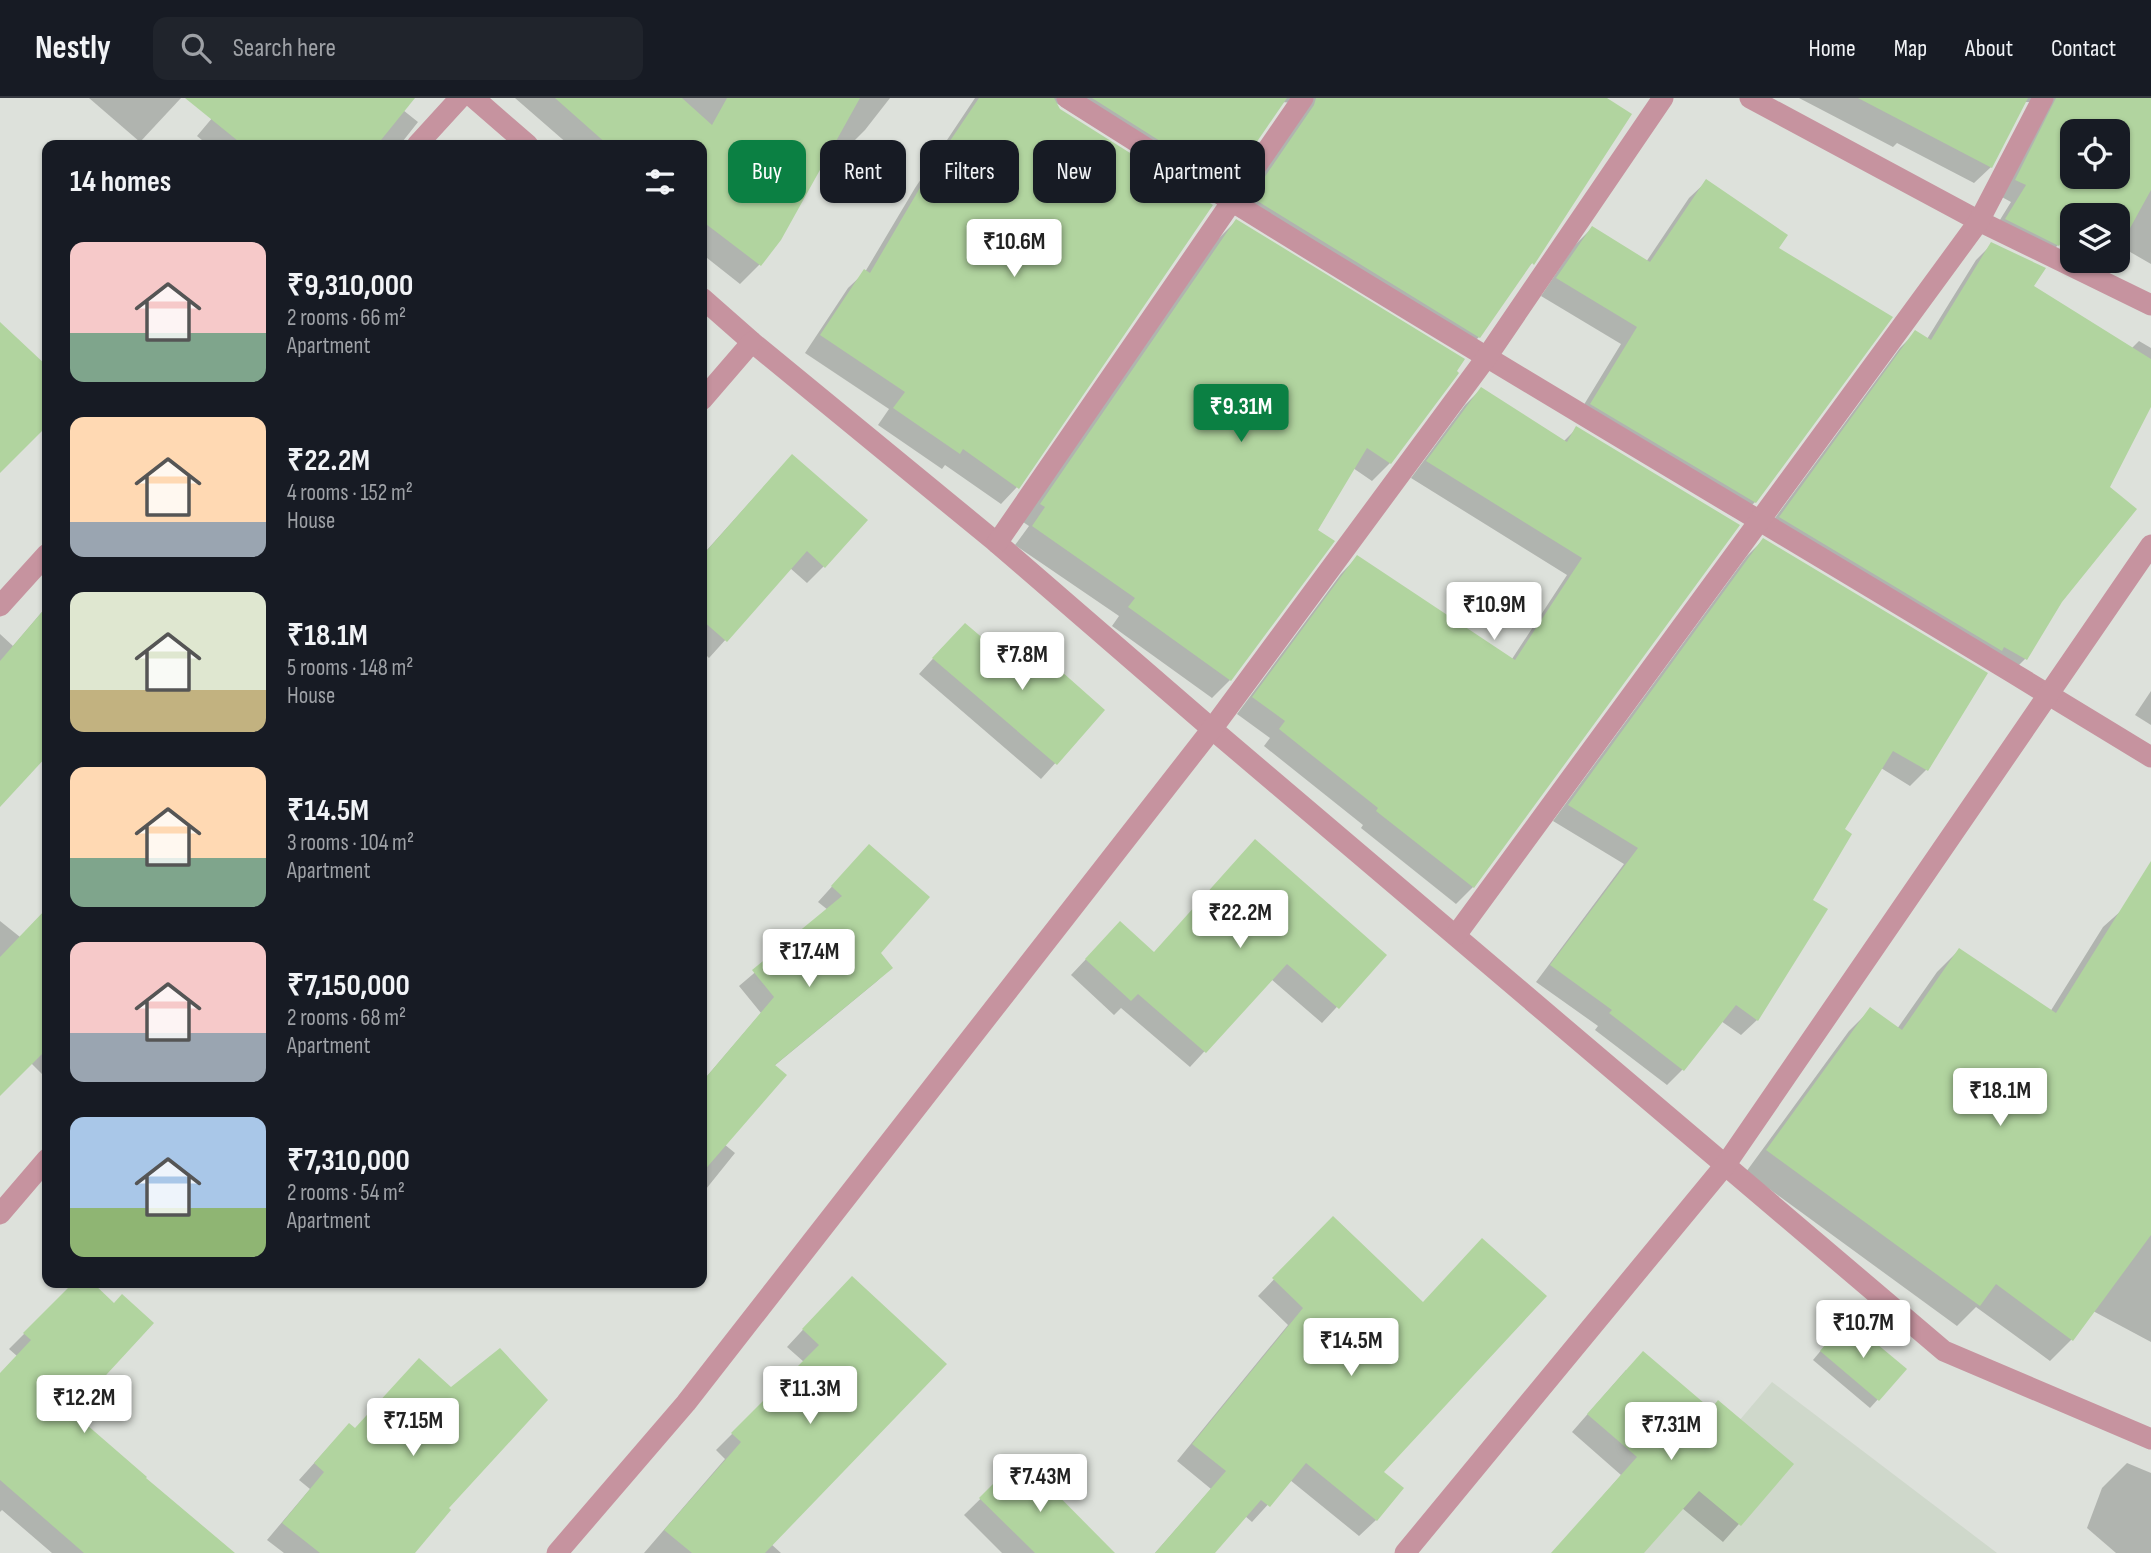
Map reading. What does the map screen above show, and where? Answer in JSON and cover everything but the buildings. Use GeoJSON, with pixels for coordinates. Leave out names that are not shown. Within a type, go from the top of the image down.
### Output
{"type":"FeatureCollection","features":[{"type":"Feature","properties":{"kind":"street"},"geometry":{"type":"LineString","coordinates":[[422,140],[460,98]]}},
{"type":"Feature","properties":{"kind":"street"},"geometry":{"type":"LineString","coordinates":[[474,98],[522,140]]}},
{"type":"Feature","properties":{"kind":"street"},"geometry":{"type":"LineString","coordinates":[[1067,98],[1133,140]]}},
{"type":"Feature","properties":{"kind":"street"},"geometry":{"type":"LineString","coordinates":[[1265,153],[1303,98]]}},
{"type":"Feature","properties":{"kind":"street"},"geometry":{"type":"LineString","coordinates":[[557,1553],[686,1403],[1212,729],[1486,358],[1663,98]]}},
{"type":"Feature","properties":{"kind":"street"},"geometry":{"type":"LineString","coordinates":[[1750,98],[1979,220],[2151,305]]}},
{"type":"Feature","properties":{"kind":"street"},"geometry":{"type":"LineString","coordinates":[[1456,935],[1979,220],[2043,98]]}},
{"type":"Feature","properties":{"kind":"street"},"geometry":{"type":"LineString","coordinates":[[997,543],[1230,203]]}},
{"type":"Feature","properties":{"kind":"street"},"geometry":{"type":"LineString","coordinates":[[1233,203],[2151,757]]}},
{"type":"Feature","properties":{"kind":"street"},"geometry":{"type":"LineString","coordinates":[[707,302],[997,543],[1944,1351],[2151,1440]]}},
{"type":"Feature","properties":{"kind":"street"},"geometry":{"type":"LineString","coordinates":[[707,394],[752,342]]}},
{"type":"Feature","properties":{"kind":"street"},"geometry":{"type":"LineString","coordinates":[[1405,1553],[1726,1164],[2151,545]]}},
{"type":"Feature","properties":{"kind":"street"},"geometry":{"type":"LineString","coordinates":[[0,606],[42,560]]}},
{"type":"Feature","properties":{"kind":"street"},"geometry":{"type":"LineString","coordinates":[[0,1214],[42,1165]]}},
{"type":"Feature","properties":{"kind":"shaded area"},"geometry":{"type":"Polygon","coordinates":[[[1772,1382],[1997,1553],[1627,1553],[1772,1382]]]}}]}
